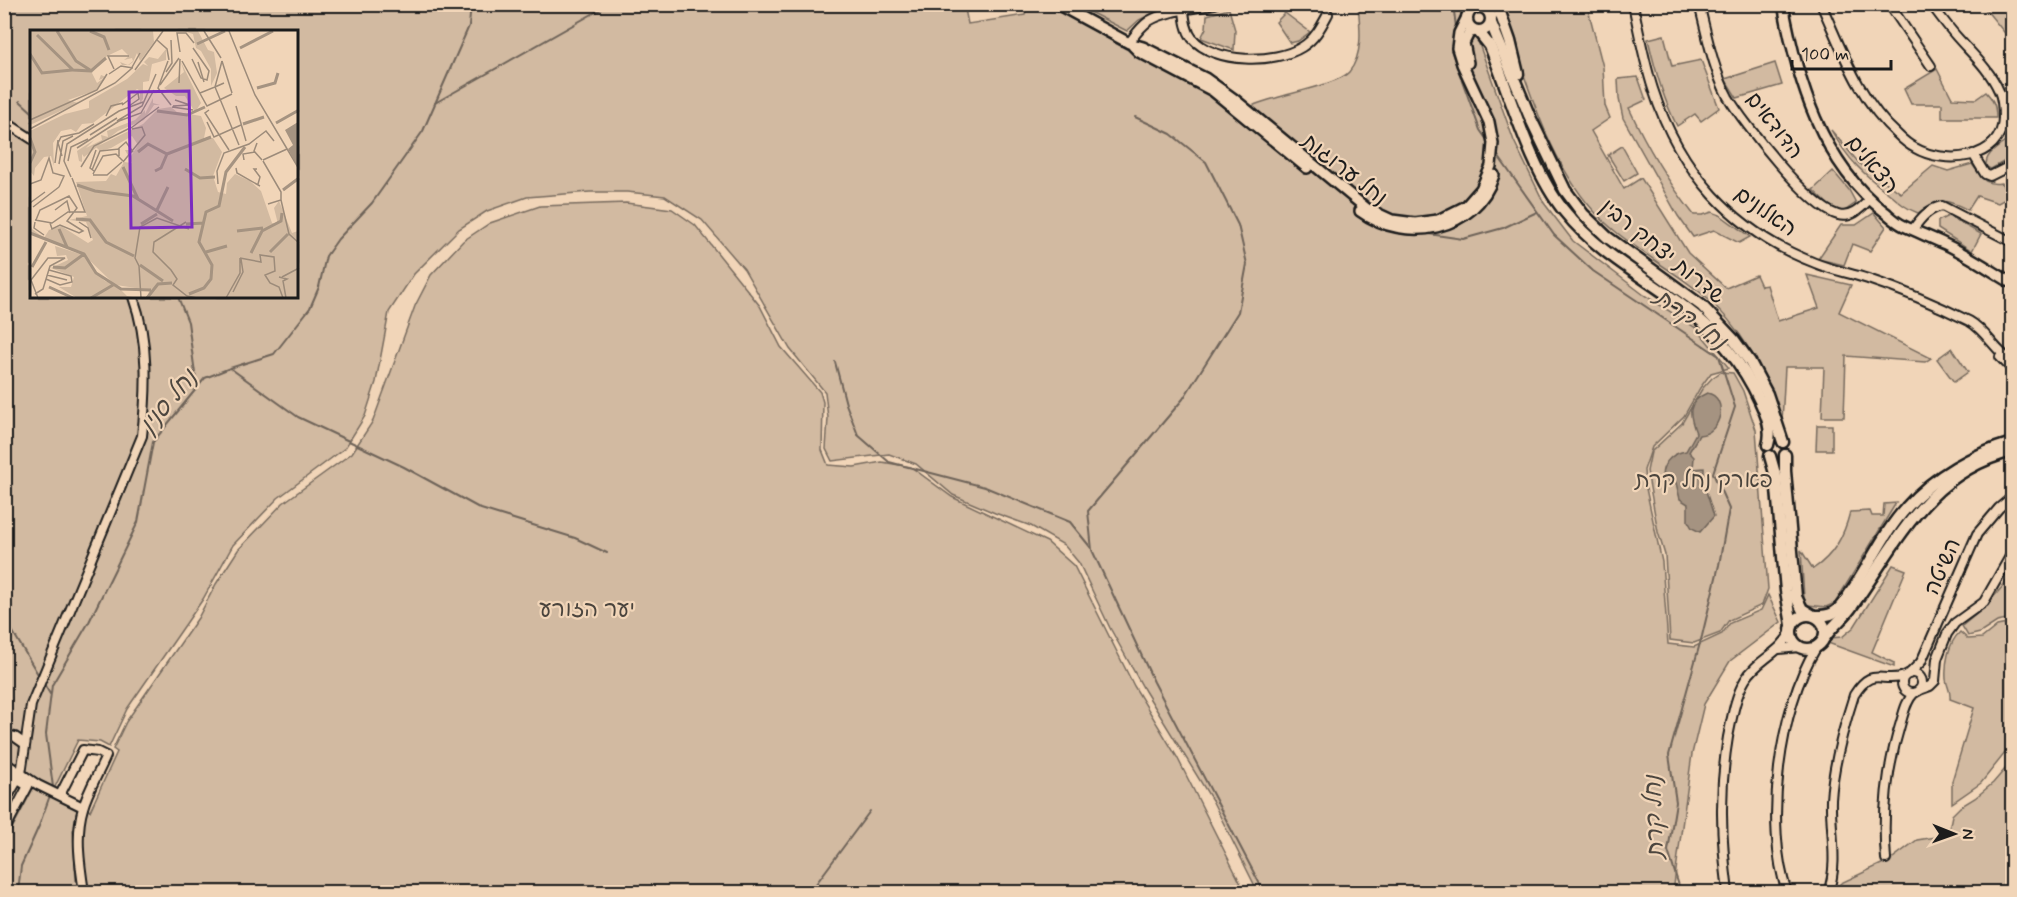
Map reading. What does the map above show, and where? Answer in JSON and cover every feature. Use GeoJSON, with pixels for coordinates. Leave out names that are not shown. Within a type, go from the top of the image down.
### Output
{"type":"FeatureCollection","features":[{"type":"Feature","properties":{"kind":"main road"},"geometry":{"type":"LineString","coordinates":[[1490,7],[1491,23],[1486,29],[1476,31],[1468,25],[1469,10],[1490,7]]}},
{"type":"Feature","properties":{"kind":"main road"},"geometry":{"type":"LineString","coordinates":[[1490,7],[1510,41],[1533,123]]}},
{"type":"Feature","properties":{"kind":"main road","name":"שדרות יצחק רבין"},"geometry":{"type":"LineString","coordinates":[[1491,23],[1493,33],[1557,176],[1583,213],[1607,237],[1702,306],[1734,340],[1750,362],[1767,394],[1783,442]]}},
{"type":"Feature","properties":{"kind":"main road","name":"שדרות יצחק רבין"},"geometry":{"type":"LineString","coordinates":[[1476,31],[1490,46],[1538,167],[1564,211],[1599,246],[1684,307],[1717,336],[1742,369],[1759,398],[1770,431],[1768,445]]}},
{"type":"Feature","properties":{"kind":"main road"},"geometry":{"type":"LineString","coordinates":[[1825,637],[1825,626],[1802,609],[1795,591],[1787,512],[1785,455],[1787,447],[1783,442],[1774,440],[1768,445],[1767,450],[1776,477],[1786,591],[1794,642],[1801,648],[1816,648],[1823,642],[1852,607],[1906,526],[1926,501],[1979,464],[2013,451]]}},
{"type":"Feature","properties":{"kind":"main road"},"geometry":{"type":"LineString","coordinates":[[1792,628],[1800,617],[1828,615],[1838,609],[1858,583],[1896,520],[1930,485],[1971,459],[2013,443]]}},
{"type":"Feature","properties":{"kind":"main road"},"geometry":{"type":"LineString","coordinates":[[1770,456],[1776,460],[1785,455]]}},
{"type":"Feature","properties":{"kind":"street","name":"נחל ערוגות"},"geometry":{"type":"LineString","coordinates":[[1057,4],[1129,43],[1143,47],[1212,83],[1372,212],[1400,222],[1424,223],[1445,218],[1466,206],[1481,189],[1491,166],[1492,143],[1489,122],[1457,48],[1458,38],[1469,10]]}},
{"type":"Feature","properties":{"kind":"street"},"geometry":{"type":"LineString","coordinates":[[1129,43],[1141,27],[1150,20],[1215,4]]}},
{"type":"Feature","properties":{"kind":"street","name":"האלונים"},"geometry":{"type":"LineString","coordinates":[[1633,4],[1647,70],[1661,111],[1683,154],[1710,194],[1725,209],[1760,235],[1797,256],[1867,278],[1979,327],[2003,355],[2013,361]]}},
{"type":"Feature","properties":{"kind":"street","name":"הדודאים"},"geometry":{"type":"LineString","coordinates":[[1699,4],[1719,78],[1728,97],[1774,159],[1827,210],[1839,216],[1856,212],[1869,200]]}},
{"type":"Feature","properties":{"kind":"street","name":"הצאלים"},"geometry":{"type":"LineString","coordinates":[[1784,4],[1799,71],[1819,125],[1844,169],[1869,200],[1903,226],[1948,245],[2013,283]]}},
{"type":"Feature","properties":{"kind":"street"},"geometry":{"type":"LineString","coordinates":[[1821,4],[1868,102],[1897,134],[1916,148],[1934,155],[1957,158],[1990,146],[1998,136],[2003,123],[2000,94],[1993,78],[1955,35],[1932,4]]}},
{"type":"Feature","properties":{"kind":"street"},"geometry":{"type":"LineString","coordinates":[[1889,4],[1931,66]]}},
{"type":"Feature","properties":{"kind":"street"},"geometry":{"type":"LineString","coordinates":[[1184,11],[1192,38],[1227,57],[1247,59],[1272,57],[1301,49],[1312,40],[1328,14]]}},
{"type":"Feature","properties":{"kind":"street","name":"נחל ערוגות"},"geometry":{"type":"LineString","coordinates":[[1129,43],[1139,52],[1213,91],[1370,218],[1395,228],[1416,230],[1443,226],[1469,212],[1481,201],[1493,178],[1498,151],[1496,123],[1467,60],[1464,48],[1468,33],[1476,31]]}},
{"type":"Feature","properties":{"kind":"street"},"geometry":{"type":"LineString","coordinates":[[4,121],[30,138]]}},
{"type":"Feature","properties":{"kind":"street"},"geometry":{"type":"LineString","coordinates":[[1973,154],[1985,174],[1990,176],[2013,165]]}},
{"type":"Feature","properties":{"kind":"street"},"geometry":{"type":"LineString","coordinates":[[1913,229],[1926,213],[1942,206],[2013,242]]}},
{"type":"Feature","properties":{"kind":"street"},"geometry":{"type":"LineString","coordinates":[[4,804],[19,777],[31,705],[142,436],[147,389],[140,318],[133,298]]}},
{"type":"Feature","properties":{"kind":"street","name":"האלונים"},"geometry":{"type":"LineString","coordinates":[[1989,337],[2000,357],[2013,369]]}},
{"type":"Feature","properties":{"kind":"street","name":"השיטה"},"geometry":{"type":"LineString","coordinates":[[1920,678],[1921,662],[1974,540],[1988,519],[2013,497]]}},
{"type":"Feature","properties":{"kind":"street","name":"השיטה"},"geometry":{"type":"LineString","coordinates":[[1914,694],[1933,684],[1937,678],[1937,659],[1947,634],[1955,623],[1984,602],[2013,553]]}},
{"type":"Feature","properties":{"kind":"street"},"geometry":{"type":"LineString","coordinates":[[1728,892],[1720,806],[1724,760],[1738,695],[1744,681],[1760,662],[1786,642],[1792,628]]}},
{"type":"Feature","properties":{"kind":"street"},"geometry":{"type":"LineString","coordinates":[[1778,649],[1801,648],[1805,662],[1787,725],[1777,796],[1778,860],[1787,892]]}},
{"type":"Feature","properties":{"kind":"street"},"geometry":{"type":"LineString","coordinates":[[1804,668],[1816,648]]}},
{"type":"Feature","properties":{"kind":"street","name":"השיטה"},"geometry":{"type":"LineString","coordinates":[[1907,675],[1921,662]]}},
{"type":"Feature","properties":{"kind":"street"},"geometry":{"type":"LineString","coordinates":[[1828,892],[1834,867],[1831,818],[1834,772],[1854,695],[1866,680],[1878,676],[1914,674],[1930,681],[1934,679],[1936,672]]}},
{"type":"Feature","properties":{"kind":"street"},"geometry":{"type":"LineString","coordinates":[[1904,688],[1907,675]]}},
{"type":"Feature","properties":{"kind":"street"},"geometry":{"type":"LineString","coordinates":[[1890,677],[1914,694]]}},
{"type":"Feature","properties":{"kind":"street"},"geometry":{"type":"LineString","coordinates":[[1886,859],[1884,827],[1891,760],[1914,694],[1922,684],[1920,678]]}},
{"type":"Feature","properties":{"kind":"street"},"geometry":{"type":"LineString","coordinates":[[4,734],[15,737],[25,744]]}},
{"type":"Feature","properties":{"kind":"street"},"geometry":{"type":"LineString","coordinates":[[54,793],[82,750],[98,752],[106,756],[83,807],[79,852],[84,892]]}},
{"type":"Feature","properties":{"kind":"street"},"geometry":{"type":"LineString","coordinates":[[4,762],[28,786],[4,831]]}},
{"type":"Feature","properties":{"kind":"street"},"geometry":{"type":"LineString","coordinates":[[4,774],[5,772],[19,777],[83,807]]}},
{"type":"Feature","properties":{"kind":"green space","name":"יער הזורע"},"geometry":{"type":"Polygon","coordinates":[[[964,4],[968,24],[1025,15],[1027,5],[1050,5],[1191,83],[1238,115],[1256,104],[1326,84],[1349,72],[1354,65],[1359,48],[1358,5],[1465,5],[1514,141],[1544,203],[1573,241],[1644,295],[1696,328],[1729,368],[1711,373],[1684,416],[1652,447],[1644,470],[1662,562],[1668,644],[1694,647],[1722,634],[1730,623],[1761,610],[1768,595],[1781,622],[1730,661],[1704,704],[1692,754],[1673,892],[1258,892],[1212,800],[1145,691],[1110,628],[1079,563],[1064,545],[1031,526],[953,495],[916,464],[889,454],[832,461],[826,449],[828,418],[825,392],[790,349],[744,269],[702,220],[665,196],[627,192],[590,192],[527,197],[487,211],[459,229],[414,274],[389,312],[376,382],[365,416],[345,448],[278,498],[233,545],[203,599],[127,709],[109,747],[100,742],[78,740],[53,791],[90,811],[117,752],[113,749],[126,722],[198,618],[238,550],[283,503],[352,453],[373,421],[415,306],[431,275],[463,241],[490,223],[540,206],[626,203],[672,209],[695,225],[760,306],[781,347],[820,392],[823,402],[822,450],[828,465],[854,467],[882,462],[911,467],[952,497],[1047,542],[1074,566],[1134,686],[1177,757],[1245,892],[5,892],[5,842],[36,783],[5,762],[5,5],[964,4]],[[81,822],[73,830],[76,880],[85,878],[81,822]]]}},
{"type":"Feature","properties":{"kind":"green space"},"geometry":{"type":"Polygon","coordinates":[[[1162,4],[1163,8],[1139,20],[1127,31],[1076,5],[1162,4]]]}},
{"type":"Feature","properties":{"kind":"green space"},"geometry":{"type":"Polygon","coordinates":[[[1500,5],[1587,5],[1603,67],[1605,106],[1610,118],[1591,131],[1624,189],[1641,178],[1688,253],[1726,288],[1756,275],[1761,286],[1767,285],[1778,321],[1819,308],[1807,275],[1851,285],[1839,312],[1931,358],[1925,362],[1846,356],[1844,417],[1822,417],[1824,367],[1785,367],[1782,422],[1760,368],[1729,320],[1701,293],[1608,225],[1576,188],[1549,139],[1527,85],[1500,5]]]}},
{"type":"Feature","properties":{"kind":"green space"},"geometry":{"type":"Polygon","coordinates":[[[1982,5],[2012,5],[2012,42],[1982,5]]]}},
{"type":"Feature","properties":{"kind":"green space"},"geometry":{"type":"Polygon","coordinates":[[[1229,9],[1235,30],[1234,50],[1201,38],[1206,28],[1207,15],[1229,9]]]}},
{"type":"Feature","properties":{"kind":"green space"},"geometry":{"type":"Polygon","coordinates":[[[1285,13],[1310,32],[1298,41],[1290,43],[1276,22],[1285,13]]]}},
{"type":"Feature","properties":{"kind":"green space"},"geometry":{"type":"Polygon","coordinates":[[[1664,35],[1672,66],[1701,60],[1719,108],[1701,121],[1695,114],[1677,126],[1672,116],[1660,84],[1648,39],[1664,35]]]}},
{"type":"Feature","properties":{"kind":"green space"},"geometry":{"type":"Polygon","coordinates":[[[1775,63],[1782,85],[1737,98],[1725,79],[1775,63]]]}},
{"type":"Feature","properties":{"kind":"green space"},"geometry":{"type":"Polygon","coordinates":[[[1937,69],[1952,98],[1976,99],[1986,92],[1994,104],[1996,118],[1942,118],[1942,104],[1911,104],[1904,89],[1937,69]]]}},
{"type":"Feature","properties":{"kind":"green space"},"geometry":{"type":"Polygon","coordinates":[[[1638,77],[1646,100],[1629,108],[1675,190],[1694,215],[1712,212],[1720,215],[1750,237],[1739,243],[1714,230],[1693,237],[1678,216],[1623,118],[1618,79],[1638,77]]]}},
{"type":"Feature","properties":{"kind":"green space"},"geometry":{"type":"Polygon","coordinates":[[[1831,130],[1859,163],[1901,193],[1933,166],[1948,171],[1972,164],[1987,182],[2002,183],[2009,197],[1998,203],[1977,196],[1968,210],[1943,201],[1931,204],[1918,213],[1910,210],[1865,174],[1850,158],[1831,130]]]}},
{"type":"Feature","properties":{"kind":"green space"},"geometry":{"type":"Polygon","coordinates":[[[2005,142],[2012,147],[2012,157],[1991,169],[1986,167],[1989,155],[2005,142]]]}},
{"type":"Feature","properties":{"kind":"green space"},"geometry":{"type":"Polygon","coordinates":[[[1622,146],[1637,173],[1624,181],[1608,155],[1622,146]]]}},
{"type":"Feature","properties":{"kind":"green space"},"geometry":{"type":"Polygon","coordinates":[[[1833,171],[1849,190],[1856,203],[1843,212],[1831,207],[1813,190],[1833,171]]]}},
{"type":"Feature","properties":{"kind":"green space"},"geometry":{"type":"Polygon","coordinates":[[[1874,213],[1886,227],[1870,251],[1852,244],[1844,265],[1818,259],[1841,225],[1856,225],[1874,213]]]}},
{"type":"Feature","properties":{"kind":"green space"},"geometry":{"type":"Polygon","coordinates":[[[1948,216],[1981,234],[1972,251],[1938,229],[1938,221],[1948,216]]]}},
{"type":"Feature","properties":{"kind":"green space"},"geometry":{"type":"Polygon","coordinates":[[[1952,348],[1968,372],[1954,382],[1937,359],[1952,348]]]}},
{"type":"Feature","properties":{"kind":"green space","name":"פארק נחל קרת"},"geometry":{"type":"Polygon","coordinates":[[[1721,372],[1733,373],[1743,391],[1756,430],[1768,589],[1762,605],[1729,620],[1720,633],[1694,643],[1670,640],[1665,555],[1658,532],[1647,471],[1651,452],[1682,423],[1702,389],[1721,372]]]}},
{"type":"Feature","properties":{"kind":"green space"},"geometry":{"type":"Polygon","coordinates":[[[1817,425],[1832,425],[1832,450],[1816,450],[1817,425]]]}},
{"type":"Feature","properties":{"kind":"green space"},"geometry":{"type":"Polygon","coordinates":[[[1896,503],[1835,603],[1826,607],[1808,605],[1804,598],[1801,550],[1813,569],[1827,558],[1837,544],[1850,512],[1870,511],[1872,516],[1883,516],[1884,504],[1896,503]]]}},
{"type":"Feature","properties":{"kind":"green space"},"geometry":{"type":"Polygon","coordinates":[[[1893,565],[1906,570],[1872,652],[1894,663],[1894,667],[1817,639],[1842,637],[1854,627],[1893,565]]]}},
{"type":"Feature","properties":{"kind":"green space"},"geometry":{"type":"Polygon","coordinates":[[[2012,573],[2012,619],[1997,622],[1980,633],[1968,636],[1962,626],[1990,602],[2012,573]]]}},
{"type":"Feature","properties":{"kind":"green space"},"geometry":{"type":"Polygon","coordinates":[[[2012,623],[2012,748],[2005,753],[1981,783],[1952,803],[1952,781],[1974,708],[1950,699],[1946,673],[1950,648],[1960,632],[1968,639],[1982,638],[1997,626],[2012,623]]]}},
{"type":"Feature","properties":{"kind":"green space"},"geometry":{"type":"Polygon","coordinates":[[[2012,761],[2012,892],[1832,892],[1841,883],[1890,860],[1917,840],[1948,835],[1952,815],[1993,783],[2012,761]]]}},
{"type":"Feature","properties":{"kind":"shaded area"},"geometry":{"type":"Polygon","coordinates":[[[1707,393],[1718,401],[1720,415],[1713,429],[1699,435],[1689,452],[1694,457],[1693,469],[1704,468],[1704,485],[1714,516],[1700,532],[1692,528],[1688,521],[1688,504],[1680,499],[1676,483],[1668,484],[1663,481],[1662,475],[1667,461],[1676,454],[1686,451],[1696,433],[1691,415],[1692,405],[1707,393]]]}},
{"type":"Feature","properties":{"kind":"waterway","name":"נחל סנין"},"geometry":{"type":"LineString","coordinates":[[18,892],[21,866],[53,787],[46,734],[52,685],[89,622],[138,522],[153,442],[205,378],[274,354],[310,308],[319,287],[326,256],[338,239],[372,203],[423,131],[469,26],[471,4]]}},
{"type":"Feature","properties":{"kind":"waterway"},"geometry":{"type":"LineString","coordinates":[[435,103],[610,4]]}},
{"type":"Feature","properties":{"kind":"waterway","name":"נחל קרת"},"geometry":{"type":"LineString","coordinates":[[1453,4],[1456,27],[1451,50],[1480,130],[1489,143]]}},
{"type":"Feature","properties":{"kind":"waterway"},"geometry":{"type":"LineString","coordinates":[[20,101],[30,110]]}},
{"type":"Feature","properties":{"kind":"waterway"},"geometry":{"type":"LineString","coordinates":[[1135,117],[1171,134],[1206,162],[1238,225],[1247,264],[1238,312],[1183,399],[1088,511],[1092,550],[1154,682],[1264,892]]}},
{"type":"Feature","properties":{"kind":"waterway","name":"נחל קרת"},"geometry":{"type":"LineString","coordinates":[[1496,153],[1554,235],[1593,271],[1719,356],[1735,407],[1713,473],[1729,509],[1719,565],[1669,755],[1676,802],[1668,851],[1681,892]]}},
{"type":"Feature","properties":{"kind":"waterway"},"geometry":{"type":"LineString","coordinates":[[1422,233],[1463,239],[1503,228],[1537,212]]}},
{"type":"Feature","properties":{"kind":"waterway"},"geometry":{"type":"LineString","coordinates":[[178,298],[188,322],[197,388]]}},
{"type":"Feature","properties":{"kind":"waterway"},"geometry":{"type":"LineString","coordinates":[[835,362],[846,404],[858,435],[889,462],[985,487],[1070,522],[1091,548]]}},
{"type":"Feature","properties":{"kind":"waterway"},"geometry":{"type":"LineString","coordinates":[[230,368],[298,417],[404,467],[481,509],[575,538],[607,553]]}},
{"type":"Feature","properties":{"kind":"waterway"},"geometry":{"type":"LineString","coordinates":[[4,617],[39,676]]}},
{"type":"Feature","properties":{"kind":"waterway"},"geometry":{"type":"LineString","coordinates":[[42,681],[50,694]]}},
{"type":"Feature","properties":{"kind":"waterway"},"geometry":{"type":"LineString","coordinates":[[810,892],[870,811]]}}]}
